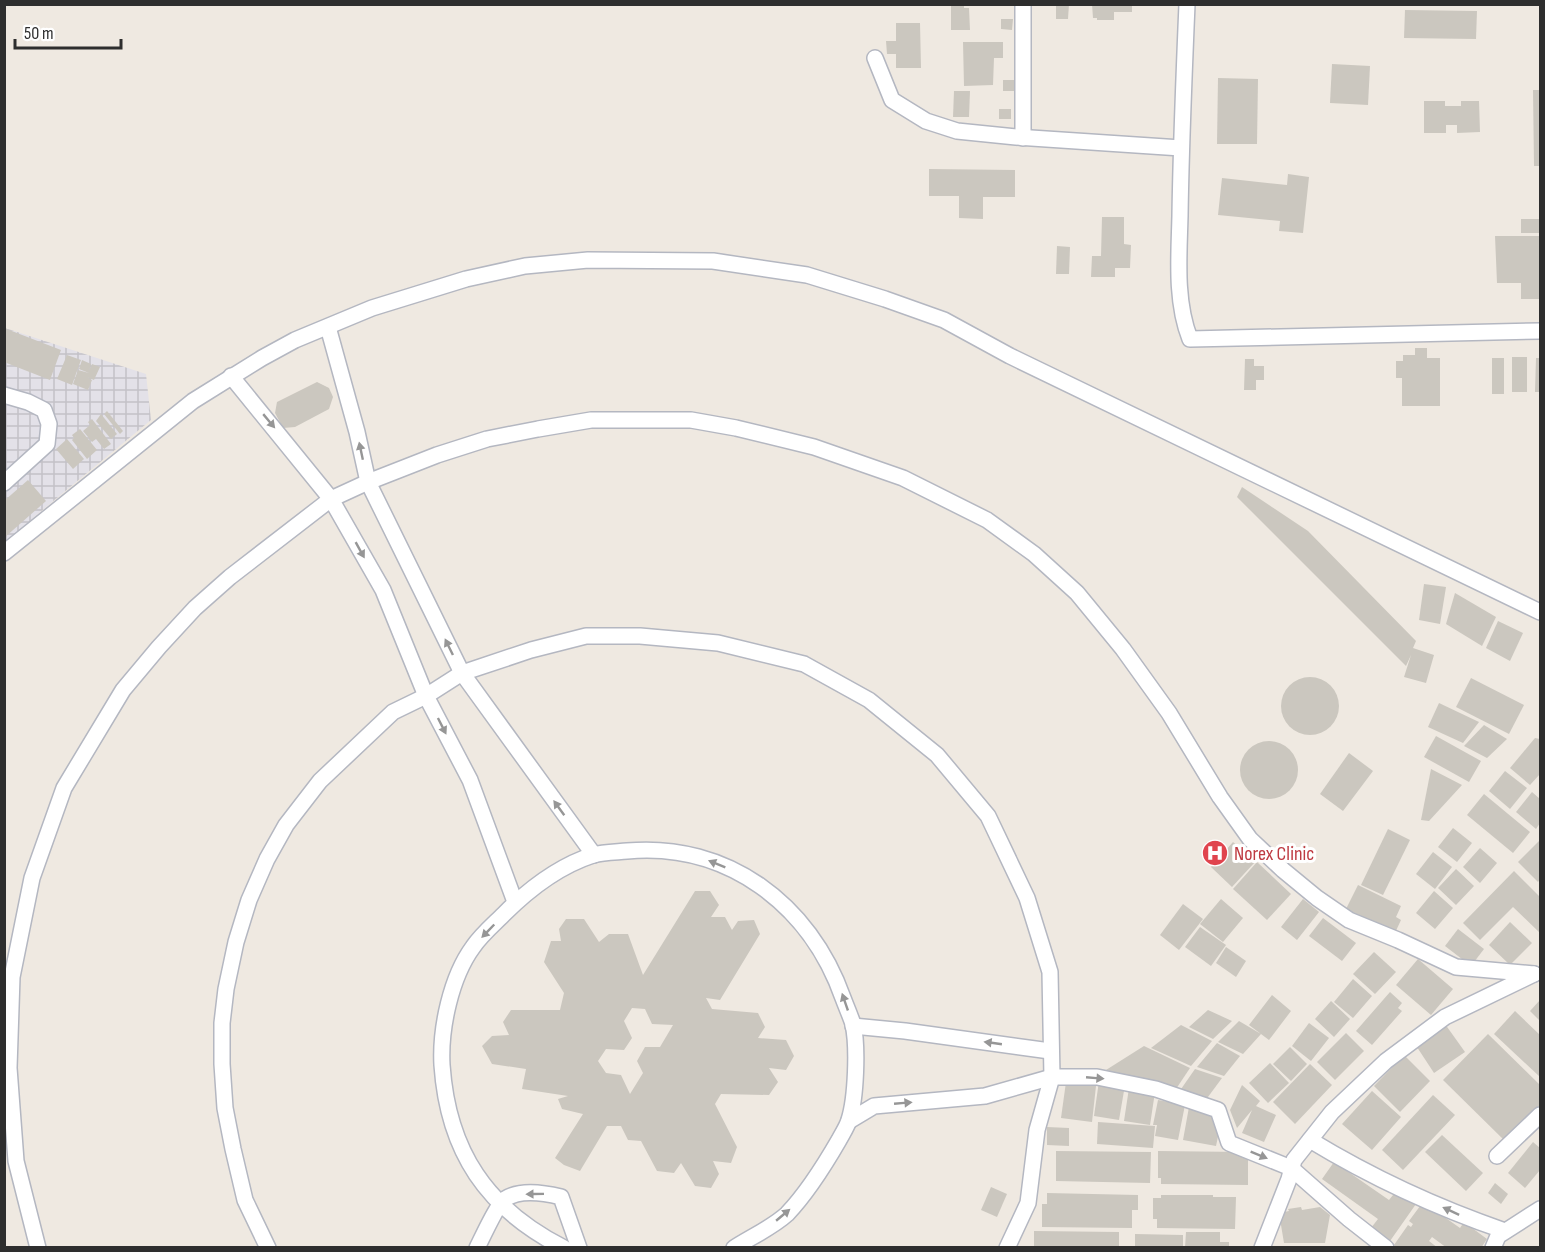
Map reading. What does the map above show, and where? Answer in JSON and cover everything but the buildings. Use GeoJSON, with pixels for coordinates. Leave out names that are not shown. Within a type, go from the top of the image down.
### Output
{"type":"FeatureCollection","features":[{"type":"Feature","properties":{"kind":"street"},"geometry":{"type":"LineString","coordinates":[[1023,4],[1023,138]]}},
{"type":"Feature","properties":{"kind":"street"},"geometry":{"type":"LineString","coordinates":[[1187,4],[1180,148],[1179,266],[1183,320],[1190,339],[1540,331]]}},
{"type":"Feature","properties":{"kind":"street"},"geometry":{"type":"LineString","coordinates":[[875,58],[892,100],[926,122],[957,131],[1023,138],[1180,148]]}},
{"type":"Feature","properties":{"kind":"street"},"geometry":{"type":"LineString","coordinates":[[4,554],[193,401],[231,376],[295,340],[372,308],[466,279],[525,266],[588,260],[713,261],[807,275],[885,298],[944,320],[1010,356],[1540,612]]}},
{"type":"Feature","properties":{"kind":"street"},"geometry":{"type":"LineString","coordinates":[[328,327],[357,432],[368,482],[462,673],[594,855]]}},
{"type":"Feature","properties":{"kind":"street"},"geometry":{"type":"LineString","coordinates":[[231,376],[331,499],[382,590],[426,696],[470,780],[515,902]]}},
{"type":"Feature","properties":{"kind":"street"},"geometry":{"type":"LineString","coordinates":[[4,395],[28,402],[44,410],[49,424],[47,444],[4,483]]}},
{"type":"Feature","properties":{"kind":"street"},"geometry":{"type":"LineString","coordinates":[[38,1248],[16,1161],[9,1068],[12,977],[32,878],[64,788],[123,690],[195,608],[230,576],[331,499],[368,482],[487,439],[591,420],[691,420],[736,428],[814,447],[903,478],[987,520],[1034,554],[1077,593],[1123,649],[1169,713],[1220,797],[1250,839],[1283,870],[1349,920],[1456,967],[1537,973]]}},
{"type":"Feature","properties":{"kind":"street"},"geometry":{"type":"LineString","coordinates":[[268,1248],[245,1200],[225,1108],[222,1064],[222,1023],[226,989],[239,931],[249,900],[267,859],[286,825],[320,781],[393,712],[426,696],[462,673],[531,650],[586,636],[640,636],[718,643],[804,664],[869,700],[937,754],[988,816],[1028,898],[1050,972],[1052,1077],[1037,1130],[1028,1203],[1007,1248]]}},
{"type":"Feature","properties":{"kind":"street"},"geometry":{"type":"LineString","coordinates":[[564,1248],[537,1234],[500,1205],[482,1185],[463,1150],[447,1108],[442,1063],[444,1020],[456,979],[473,947],[515,902],[546,877],[594,855],[650,849],[693,854],[748,877],[775,897],[799,920],[822,952],[839,987],[853,1026],[854,1092],[849,1121],[822,1172],[785,1215],[734,1248]]}},
{"type":"Feature","properties":{"kind":"street"},"geometry":{"type":"LineString","coordinates":[[1262,1248],[1294,1160],[1332,1112],[1386,1061],[1444,1017],[1537,973]]}},
{"type":"Feature","properties":{"kind":"street"},"geometry":{"type":"LineString","coordinates":[[853,1026],[1050,1051]]}},
{"type":"Feature","properties":{"kind":"street"},"geometry":{"type":"LineString","coordinates":[[849,1121],[874,1106],[985,1096],[1052,1077],[1097,1077],[1156,1089],[1218,1110],[1229,1143],[1291,1168],[1386,1248]]}},
{"type":"Feature","properties":{"kind":"street"},"geometry":{"type":"LineString","coordinates":[[1497,1156],[1540,1115]]}},
{"type":"Feature","properties":{"kind":"street"},"geometry":{"type":"LineString","coordinates":[[1310,1140],[1382,1179],[1465,1218],[1505,1232]]}},
{"type":"Feature","properties":{"kind":"street"},"geometry":{"type":"LineString","coordinates":[[477,1248],[503,1199],[517,1194],[546,1194],[561,1197],[579,1248]]}},
{"type":"Feature","properties":{"kind":"street"},"geometry":{"type":"LineString","coordinates":[[1492,1248],[1498,1236],[1540,1209]]}},
{"type":"Feature","properties":{"kind":"shaded area"},"geometry":{"type":"Polygon","coordinates":[[[5,328],[146,374],[151,420],[34,517],[5,546],[5,328]]]}},
{"type":"Feature","properties":{"kind":"place","name":"Norex Clinic"},"geometry":{"type":"Point","coordinates":[1215,853]}}]}
